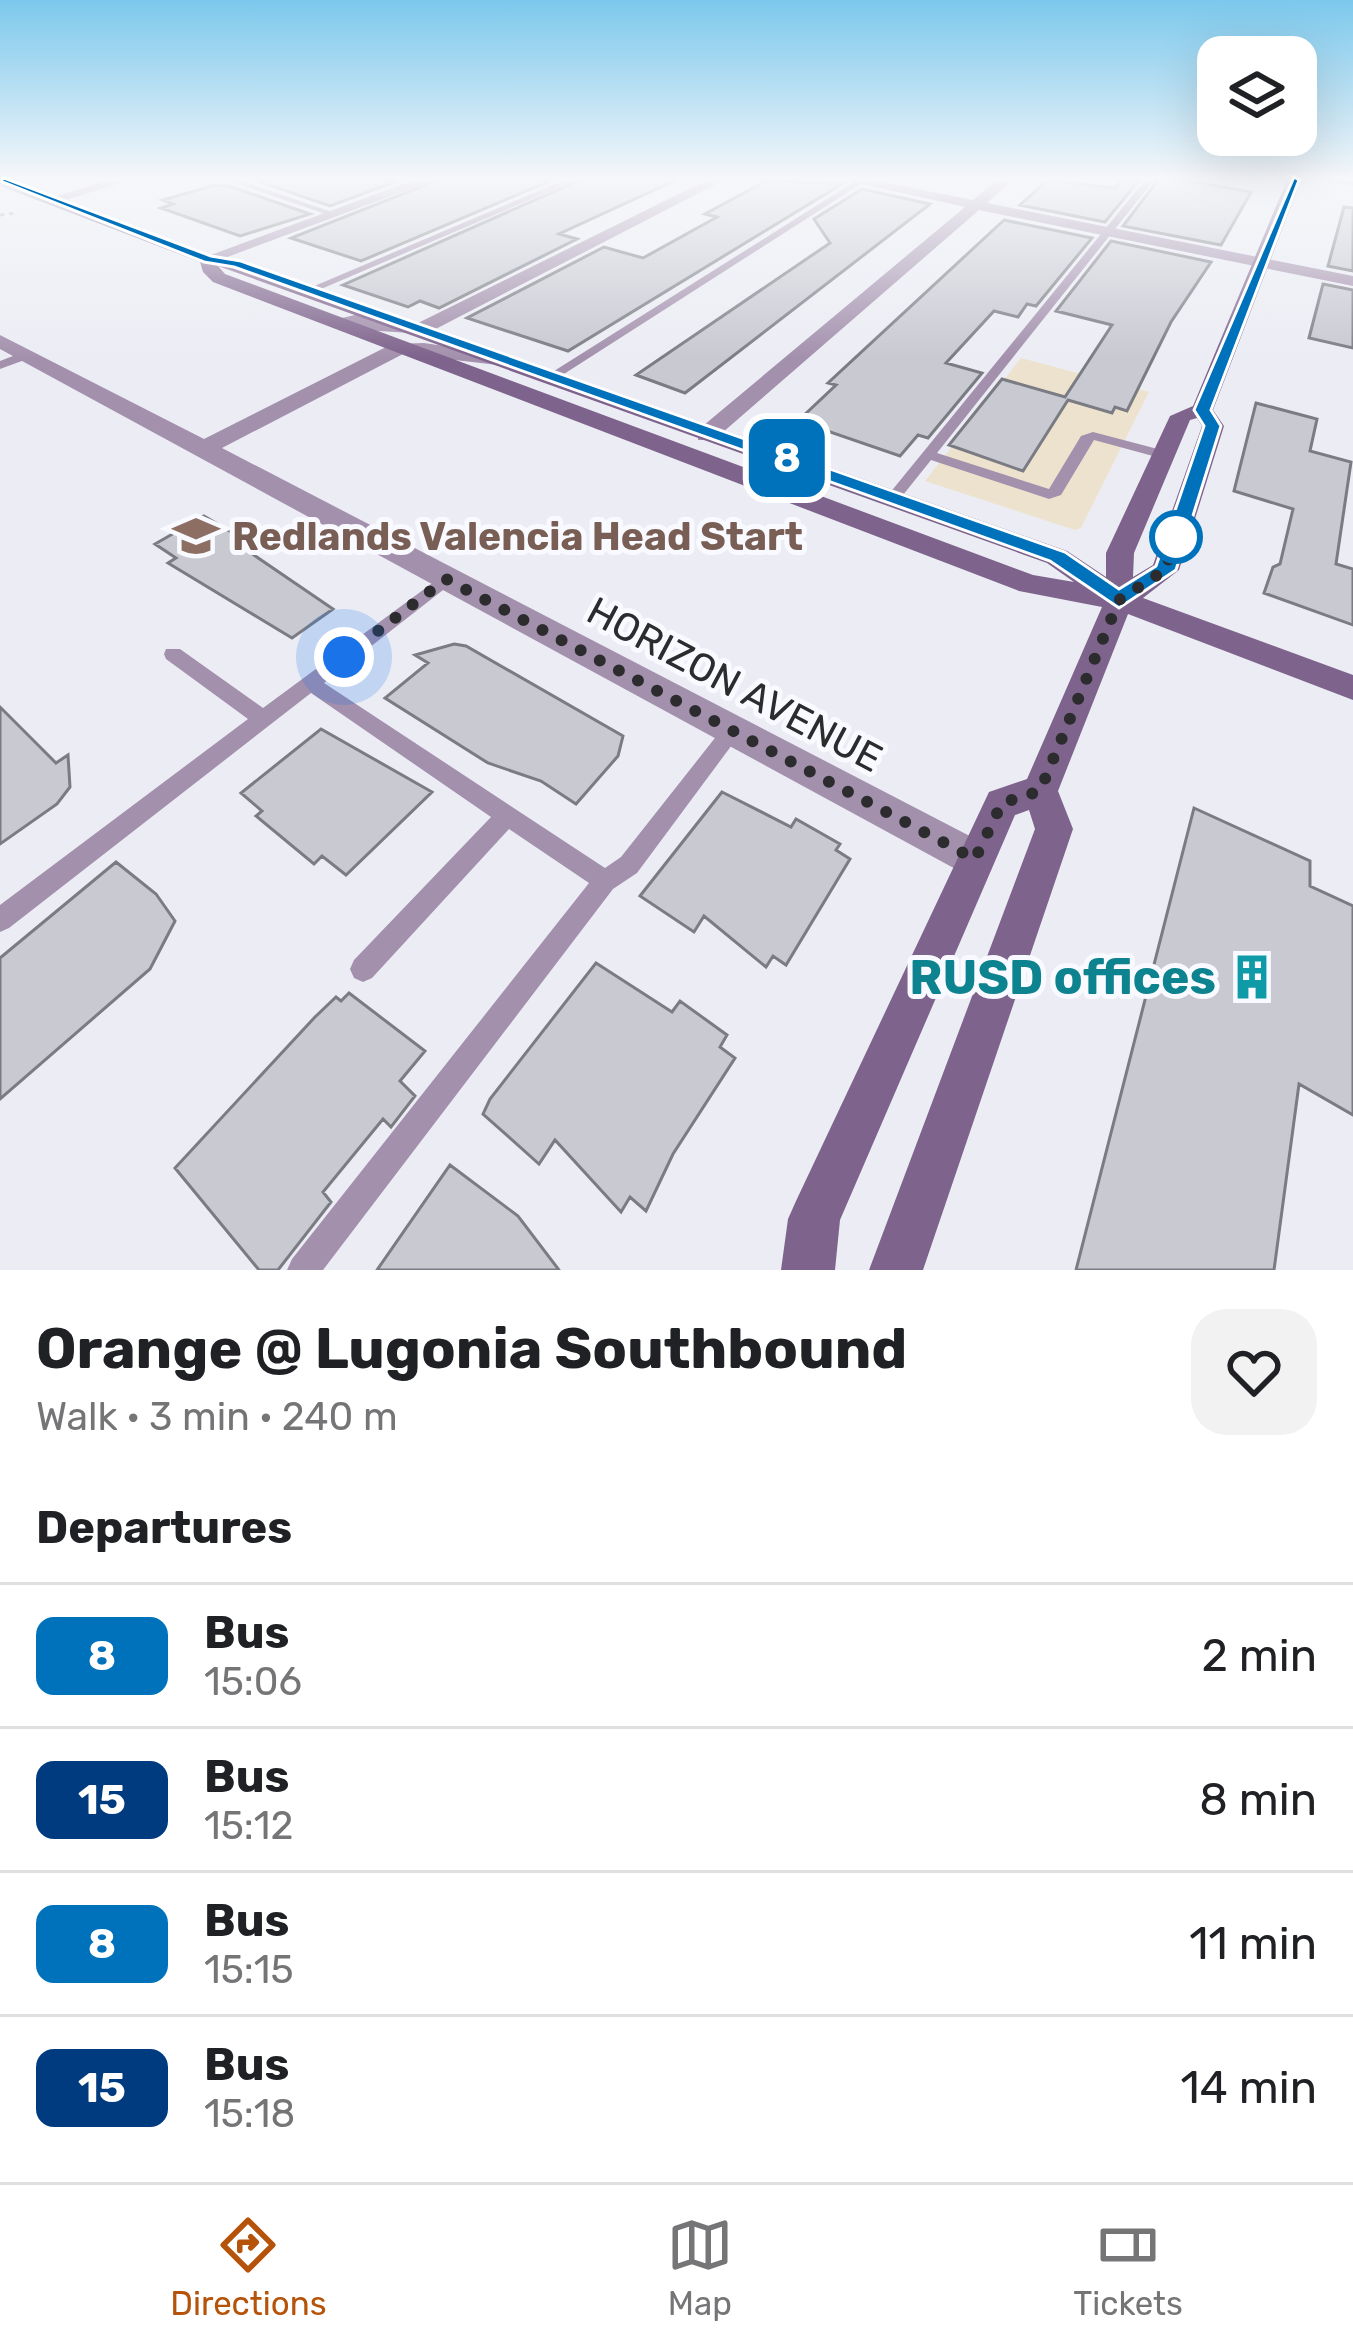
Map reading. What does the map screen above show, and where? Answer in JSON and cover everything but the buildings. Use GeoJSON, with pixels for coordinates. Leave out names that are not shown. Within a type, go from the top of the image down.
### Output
{"type":"FeatureCollection","features":[{"type":"Feature","properties":{"kind":"main road"},"geometry":{"type":"LineString","coordinates":[[154,239],[310,290],[409,339],[1029,584],[1119,600],[1353,688]]}},
{"type":"Feature","properties":{"kind":"main road"},"geometry":{"type":"LineString","coordinates":[[1202,410],[1271,239]]}},
{"type":"Feature","properties":{"kind":"main road"},"geometry":{"type":"LineString","coordinates":[[208,260],[220,278],[333,322],[409,339]]}},
{"type":"Feature","properties":{"kind":"main road"},"geometry":{"type":"LineString","coordinates":[[498,359],[1057,556],[1119,600]]}},
{"type":"Feature","properties":{"kind":"main road"},"geometry":{"type":"LineString","coordinates":[[1119,600],[1165,570],[1213,426],[1202,410]]}},
{"type":"Feature","properties":{"kind":"main road"},"geometry":{"type":"LineString","coordinates":[[896,1270],[1054,829],[1040,791],[1119,600],[1120,553],[1181,416],[1202,410]]}},
{"type":"Feature","properties":{"kind":"main road"},"geometry":{"type":"LineString","coordinates":[[808,1270],[814,1219],[1002,803],[1040,791]]}},
{"type":"Feature","properties":{"kind":"street"},"geometry":{"type":"LineString","coordinates":[[208,260],[265,239]]}},
{"type":"Feature","properties":{"kind":"street"},"geometry":{"type":"LineString","coordinates":[[200,450],[603,239]]}},
{"type":"Feature","properties":{"kind":"street"},"geometry":{"type":"LineString","coordinates":[[706,434],[937,239]]}},
{"type":"Feature","properties":{"kind":"street"},"geometry":{"type":"LineString","coordinates":[[1145,239],[1353,281]]}},
{"type":"Feature","properties":{"kind":"street"},"geometry":{"type":"LineString","coordinates":[[409,339],[477,359],[498,359]]}},
{"type":"Feature","properties":{"kind":"street","name":"HORIZON AVENUE"},"geometry":{"type":"LineString","coordinates":[[0,341],[975,859]]}},
{"type":"Feature","properties":{"kind":"lane"},"geometry":{"type":"LineString","coordinates":[[310,290],[431,239]]}},
{"type":"Feature","properties":{"kind":"lane"},"geometry":{"type":"LineString","coordinates":[[549,378],[766,239]]}},
{"type":"Feature","properties":{"kind":"lane"},"geometry":{"type":"LineString","coordinates":[[894,497],[1102,239]]}},
{"type":"Feature","properties":{"kind":"lane"},"geometry":{"type":"LineString","coordinates":[[0,364],[26,355]]}},
{"type":"Feature","properties":{"kind":"lane"},"geometry":{"type":"LineString","coordinates":[[930,454],[1049,494],[1056,492],[1086,439],[1093,436],[1164,455]]}},
{"type":"Feature","properties":{"kind":"lane"},"geometry":{"type":"LineString","coordinates":[[0,920],[446,579]]}},
{"type":"Feature","properties":{"kind":"lane"},"geometry":{"type":"LineString","coordinates":[[173,654],[263,719]]}},
{"type":"Feature","properties":{"kind":"lane"},"geometry":{"type":"LineString","coordinates":[[310,683],[605,881]]}},
{"type":"Feature","properties":{"kind":"lane"},"geometry":{"type":"LineString","coordinates":[[303,1270],[605,881],[629,866],[733,730]]}},
{"type":"Feature","properties":{"kind":"lane"},"geometry":{"type":"LineString","coordinates":[[363,969],[507,815]]}},
{"type":"Feature","properties":{"kind":"shaded area"},"geometry":{"type":"Polygon","coordinates":[[[1021,358],[1149,392],[1081,528],[1075,530],[925,481],[1021,358]]]}},
{"type":"Feature","properties":{"kind":"bus line","name":"8"},"geometry":{"type":"LineString","coordinates":[[153,239],[208,260],[237,263],[1057,556],[1119,600],[1165,570],[1213,426],[1202,410],[1270,239]]}},
{"type":"Feature","properties":{"kind":"place","name":"Redlands Valencia Head Start"},"geometry":{"type":"Point","coordinates":[196,536]}},
{"type":"Feature","properties":{"kind":"place","name":"RUSD offices"},"geometry":{"type":"Point","coordinates":[1252,977]}},
{"type":"Feature","properties":{"kind":"route"},"geometry":{"type":"LineString","coordinates":[[344,657],[446,579],[975,859],[1002,803],[1040,791],[1119,600],[1165,570],[1176,537]]}}]}
